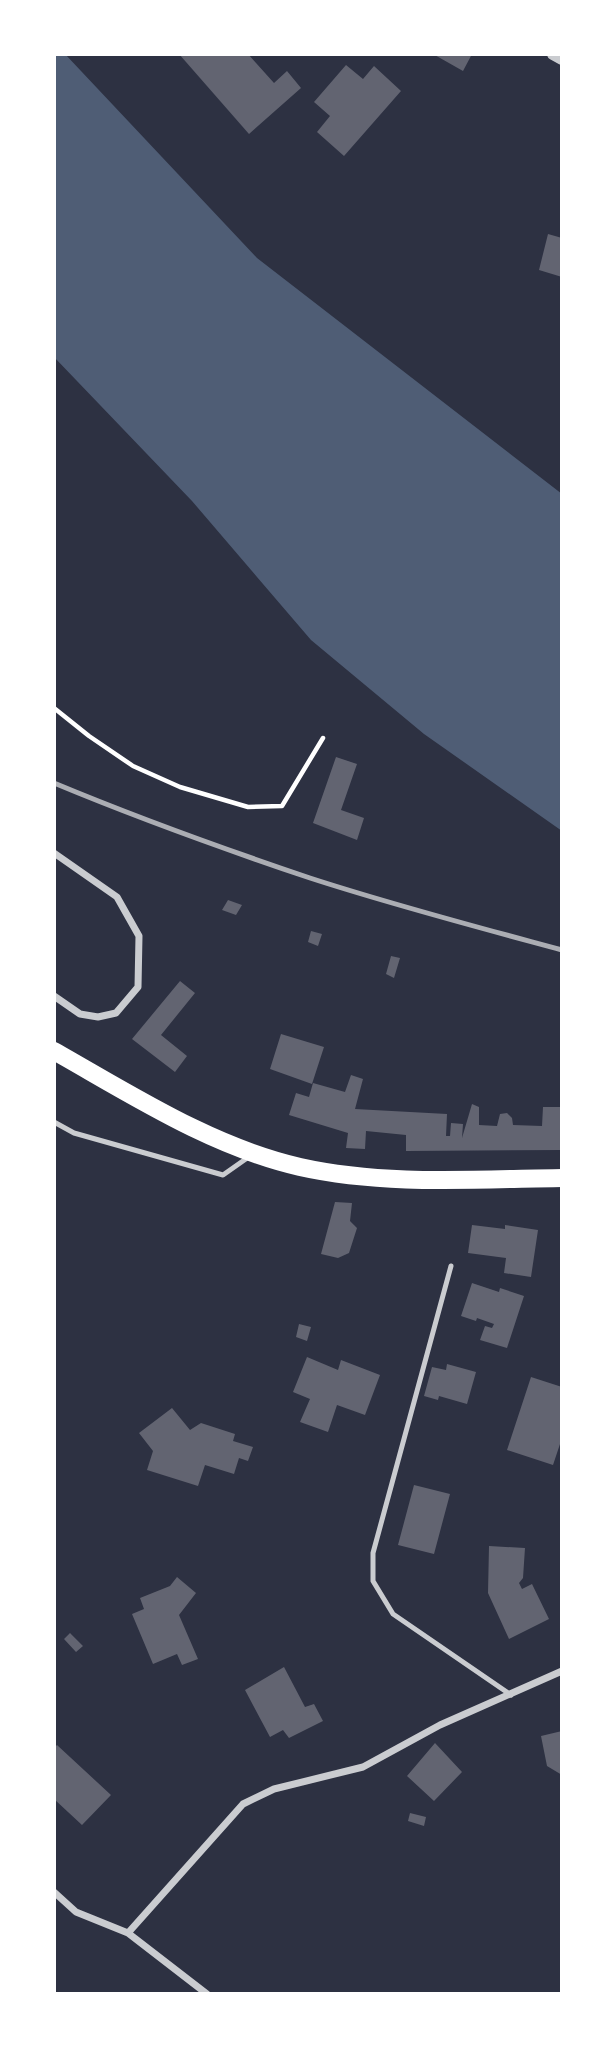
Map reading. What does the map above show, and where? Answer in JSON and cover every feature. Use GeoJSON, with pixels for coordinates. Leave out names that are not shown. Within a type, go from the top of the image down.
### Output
{"type":"FeatureCollection","features":[{"type":"Feature","properties":{"kind":"main road"},"geometry":{"type":"LineString","coordinates":[[54,1051],[195,1129],[255,1153],[300,1167],[352,1175],[425,1179],[562,1178]]}},
{"type":"Feature","properties":{"kind":"street"},"geometry":{"type":"LineString","coordinates":[[553,54],[562,59]]}},
{"type":"Feature","properties":{"kind":"street"},"geometry":{"type":"LineString","coordinates":[[54,853],[117,897],[139,936],[138,987],[116,1013],[98,1017],[80,1014],[54,996]]}},
{"type":"Feature","properties":{"kind":"street"},"geometry":{"type":"LineString","coordinates":[[128,1933],[243,1804],[274,1789],[363,1767],[440,1725],[562,1671]]}},
{"type":"Feature","properties":{"kind":"street"},"geometry":{"type":"LineString","coordinates":[[54,1892],[76,1912],[128,1933],[207,1994]]}},
{"type":"Feature","properties":{"kind":"lane"},"geometry":{"type":"LineString","coordinates":[[54,1122],[74,1133],[223,1175],[255,1153]]}},
{"type":"Feature","properties":{"kind":"lane"},"geometry":{"type":"LineString","coordinates":[[451,1266],[373,1553],[373,1581],[393,1614],[511,1695]]}},
{"type":"Feature","properties":{"kind":"path"},"geometry":{"type":"LineString","coordinates":[[54,708],[133,766],[180,788],[248,807],[282,806],[323,738]]}},
{"type":"Feature","properties":{"kind":"water"},"geometry":{"type":"Polygon","coordinates":[[[54,54],[65,54],[257,258],[562,494],[562,831],[424,734],[311,640],[192,501],[54,357],[54,54]]]}},
{"type":"Feature","properties":{"kind":"building"},"geometry":{"type":"Polygon","coordinates":[[[179,54],[248,54],[274,83],[287,71],[301,88],[249,134],[179,54]]]}},
{"type":"Feature","properties":{"kind":"building"},"geometry":{"type":"Polygon","coordinates":[[[433,54],[472,54],[463,71],[433,54]]]}},
{"type":"Feature","properties":{"kind":"building"},"geometry":{"type":"Polygon","coordinates":[[[346,65],[363,79],[374,66],[401,91],[344,156],[317,132],[330,116],[314,102],[346,65]]]}},
{"type":"Feature","properties":{"kind":"building"},"geometry":{"type":"Polygon","coordinates":[[[548,234],[562,238],[562,277],[539,270],[548,234]]]}},
{"type":"Feature","properties":{"kind":"building"},"geometry":{"type":"Polygon","coordinates":[[[336,757],[357,764],[341,810],[364,818],[357,840],[313,823],[336,757]]]}},
{"type":"Feature","properties":{"kind":"building"},"geometry":{"type":"Polygon","coordinates":[[[228,900],[242,905],[236,915],[222,910],[228,900]]]}},
{"type":"Feature","properties":{"kind":"building"},"geometry":{"type":"Polygon","coordinates":[[[311,931],[322,934],[318,946],[308,942],[311,931]]]}},
{"type":"Feature","properties":{"kind":"building"},"geometry":{"type":"Polygon","coordinates":[[[391,956],[400,958],[394,978],[386,974],[391,956]]]}},
{"type":"Feature","properties":{"kind":"building"},"geometry":{"type":"Polygon","coordinates":[[[180,981],[195,993],[161,1035],[187,1056],[175,1072],[132,1039],[180,981]]]}},
{"type":"Feature","properties":{"kind":"building"},"geometry":{"type":"Polygon","coordinates":[[[281,1034],[324,1047],[312,1084],[270,1069],[281,1034]]]}},
{"type":"Feature","properties":{"kind":"building"},"geometry":{"type":"Polygon","coordinates":[[[351,1075],[363,1079],[355,1109],[447,1114],[446,1136],[450,1136],[451,1123],[463,1124],[462,1138],[472,1104],[479,1107],[479,1125],[497,1126],[500,1114],[507,1113],[512,1118],[513,1125],[542,1126],[543,1107],[562,1107],[562,1150],[406,1151],[406,1135],[366,1131],[365,1149],[346,1148],[348,1133],[289,1115],[296,1093],[309,1097],[313,1083],[345,1092],[351,1075]]]}},
{"type":"Feature","properties":{"kind":"building"},"geometry":{"type":"Polygon","coordinates":[[[335,1202],[352,1203],[350,1221],[357,1228],[349,1253],[338,1258],[321,1254],[335,1202]]]}},
{"type":"Feature","properties":{"kind":"building"},"geometry":{"type":"Polygon","coordinates":[[[472,1225],[505,1229],[505,1225],[538,1230],[531,1277],[504,1273],[506,1258],[468,1253],[472,1225]]]}},
{"type":"Feature","properties":{"kind":"building"},"geometry":{"type":"Polygon","coordinates":[[[472,1283],[499,1292],[500,1288],[524,1296],[507,1348],[480,1340],[485,1326],[492,1328],[494,1324],[461,1316],[472,1283]]]}},
{"type":"Feature","properties":{"kind":"building"},"geometry":{"type":"Polygon","coordinates":[[[299,1324],[311,1327],[307,1341],[296,1337],[299,1324]]]}},
{"type":"Feature","properties":{"kind":"building"},"geometry":{"type":"Polygon","coordinates":[[[307,1357],[338,1370],[341,1360],[380,1375],[365,1415],[337,1405],[328,1432],[300,1422],[310,1399],[293,1392],[307,1357]]]}},
{"type":"Feature","properties":{"kind":"building"},"geometry":{"type":"Polygon","coordinates":[[[447,1364],[476,1372],[467,1404],[439,1396],[438,1400],[424,1396],[432,1367],[446,1370],[447,1364]]]}},
{"type":"Feature","properties":{"kind":"building"},"geometry":{"type":"Polygon","coordinates":[[[531,1377],[562,1387],[562,1438],[553,1465],[507,1450],[531,1377]]]}},
{"type":"Feature","properties":{"kind":"building"},"geometry":{"type":"Polygon","coordinates":[[[172,1408],[190,1430],[201,1423],[235,1434],[233,1441],[253,1447],[248,1461],[239,1458],[234,1474],[205,1465],[198,1486],[147,1470],[153,1451],[139,1433],[172,1408]]]}},
{"type":"Feature","properties":{"kind":"building"},"geometry":{"type":"Polygon","coordinates":[[[414,1485],[450,1494],[434,1554],[398,1545],[414,1485]]]}},
{"type":"Feature","properties":{"kind":"building"},"geometry":{"type":"Polygon","coordinates":[[[489,1546],[525,1548],[523,1578],[519,1583],[522,1589],[532,1584],[549,1619],[509,1639],[488,1593],[489,1546]]]}},
{"type":"Feature","properties":{"kind":"building"},"geometry":{"type":"Polygon","coordinates":[[[177,1577],[196,1593],[179,1615],[198,1659],[182,1665],[177,1654],[153,1664],[132,1614],[144,1609],[140,1598],[170,1586],[177,1577]]]}},
{"type":"Feature","properties":{"kind":"building"},"geometry":{"type":"Polygon","coordinates":[[[70,1633],[83,1646],[76,1652],[64,1639],[70,1633]]]}},
{"type":"Feature","properties":{"kind":"building"},"geometry":{"type":"Polygon","coordinates":[[[284,1667],[305,1707],[314,1704],[323,1721],[289,1738],[283,1730],[270,1737],[245,1690],[284,1667]]]}},
{"type":"Feature","properties":{"kind":"building"},"geometry":{"type":"Polygon","coordinates":[[[562,1731],[562,1775],[547,1766],[541,1736],[562,1731]]]}},
{"type":"Feature","properties":{"kind":"building"},"geometry":{"type":"Polygon","coordinates":[[[435,1743],[462,1772],[434,1801],[407,1776],[435,1743]]]}},
{"type":"Feature","properties":{"kind":"building"},"geometry":{"type":"Polygon","coordinates":[[[57,1745],[111,1795],[82,1825],[54,1799],[54,1748],[57,1745]]]}},
{"type":"Feature","properties":{"kind":"building"},"geometry":{"type":"Polygon","coordinates":[[[410,1813],[426,1817],[424,1826],[408,1821],[410,1813]]]}},
{"type":"Feature","properties":{"kind":"railway"},"geometry":{"type":"LineString","coordinates":[[54,783],[181,833],[310,878],[562,950]]}}]}
